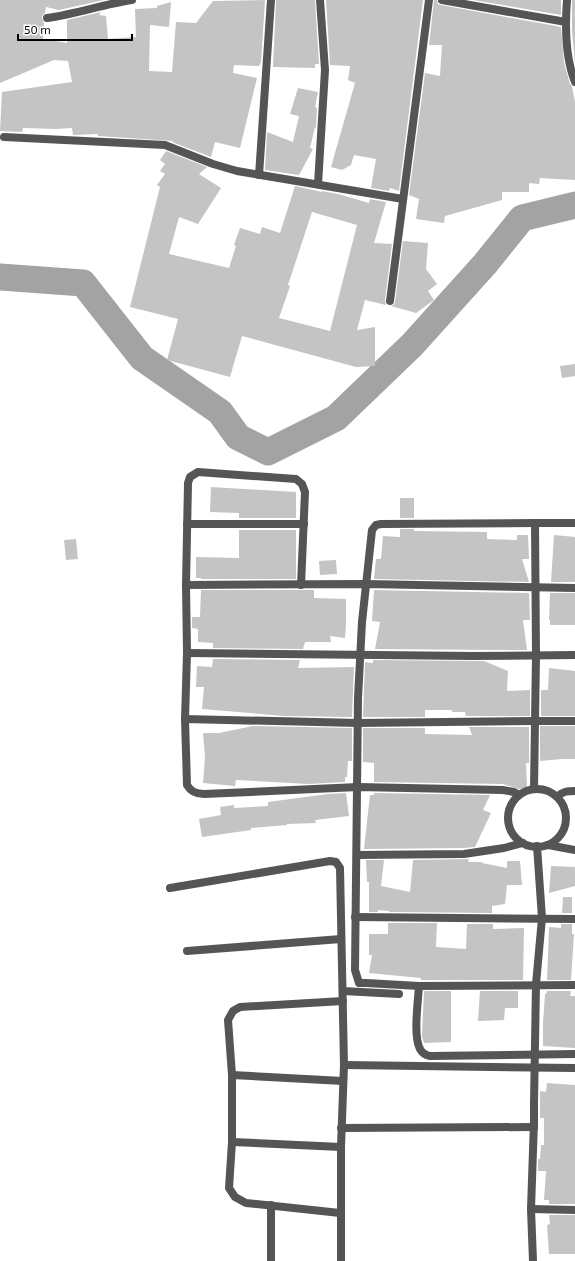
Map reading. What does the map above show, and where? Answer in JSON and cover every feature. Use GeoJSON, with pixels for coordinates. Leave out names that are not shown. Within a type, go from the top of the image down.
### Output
{"type":"FeatureCollection","features":[{"type":"Feature","properties":{"kind":"street"},"geometry":{"type":"LineString","coordinates":[[47,18],[63,16],[132,0]]}},
{"type":"Feature","properties":{"kind":"street"},"geometry":{"type":"LineString","coordinates":[[259,175],[271,0]]}},
{"type":"Feature","properties":{"kind":"street"},"geometry":{"type":"LineString","coordinates":[[318,184],[325,70],[320,0]]}},
{"type":"Feature","properties":{"kind":"street"},"geometry":{"type":"LineString","coordinates":[[390,301],[429,0]]}},
{"type":"Feature","properties":{"kind":"street"},"geometry":{"type":"LineString","coordinates":[[442,0],[566,22]]}},
{"type":"Feature","properties":{"kind":"street"},"geometry":{"type":"LineString","coordinates":[[567,0],[566,22],[572,49],[570,69],[575,82]]}},
{"type":"Feature","properties":{"kind":"street"},"geometry":{"type":"LineString","coordinates":[[4,137],[165,145],[213,164],[259,175],[403,199]]}},
{"type":"Feature","properties":{"kind":"street"},"geometry":{"type":"LineString","coordinates":[[301,584],[305,492],[302,484],[296,479],[198,472],[190,477],[188,483],[187,524],[187,653],[185,719],[187,785],[190,790],[196,794],[204,794],[358,787],[503,790],[514,792],[519,795]]}},
{"type":"Feature","properties":{"kind":"street"},"geometry":{"type":"LineString","coordinates":[[534,789],[536,655],[535,523]]}},
{"type":"Feature","properties":{"kind":"street"},"geometry":{"type":"LineString","coordinates":[[575,523],[389,524],[376,525],[372,530],[370,534],[360,654],[355,917],[355,970],[359,983],[419,986],[575,984]]}},
{"type":"Feature","properties":{"kind":"street"},"geometry":{"type":"LineString","coordinates":[[187,524],[304,524]]}},
{"type":"Feature","properties":{"kind":"street"},"geometry":{"type":"LineString","coordinates":[[186,585],[366,584],[575,588]]}},
{"type":"Feature","properties":{"kind":"street"},"geometry":{"type":"LineString","coordinates":[[187,653],[575,655]]}},
{"type":"Feature","properties":{"kind":"street"},"geometry":{"type":"LineString","coordinates":[[185,719],[358,723],[575,721]]}},
{"type":"Feature","properties":{"kind":"street"},"geometry":{"type":"LineString","coordinates":[[548,845],[558,838],[564,827],[566,819],[562,803],[550,792],[542,789],[526,791],[519,795],[509,808],[508,824],[511,832],[523,844],[531,846],[548,845],[575,850]]}},
{"type":"Feature","properties":{"kind":"street"},"geometry":{"type":"LineString","coordinates":[[557,797],[566,791],[575,791]]}},
{"type":"Feature","properties":{"kind":"street"},"geometry":{"type":"LineString","coordinates":[[357,855],[464,854],[523,844]]}},
{"type":"Feature","properties":{"kind":"street"},"geometry":{"type":"LineString","coordinates":[[532,1261],[531,1209],[536,984],[542,918],[538,846]]}},
{"type":"Feature","properties":{"kind":"street"},"geometry":{"type":"LineString","coordinates":[[170,888],[330,861],[336,862],[340,868],[344,1064],[341,1128],[341,1261]]}},
{"type":"Feature","properties":{"kind":"street"},"geometry":{"type":"LineString","coordinates":[[355,917],[575,919]]}},
{"type":"Feature","properties":{"kind":"street"},"geometry":{"type":"LineString","coordinates":[[187,951],[341,939]]}},
{"type":"Feature","properties":{"kind":"street"},"geometry":{"type":"LineString","coordinates":[[419,986],[417,1038],[420,1050],[424,1054],[430,1056],[575,1054]]}},
{"type":"Feature","properties":{"kind":"street"},"geometry":{"type":"LineString","coordinates":[[343,991],[400,994]]}},
{"type":"Feature","properties":{"kind":"street"},"geometry":{"type":"LineString","coordinates":[[340,1213],[246,1202],[235,1197],[229,1188],[232,1142],[232,1075],[228,1020],[232,1011],[240,1007],[343,1000]]}},
{"type":"Feature","properties":{"kind":"street"},"geometry":{"type":"LineString","coordinates":[[344,1064],[575,1068]]}},
{"type":"Feature","properties":{"kind":"street"},"geometry":{"type":"LineString","coordinates":[[232,1075],[343,1081]]}},
{"type":"Feature","properties":{"kind":"street"},"geometry":{"type":"LineString","coordinates":[[341,1128],[534,1127]]}},
{"type":"Feature","properties":{"kind":"street"},"geometry":{"type":"LineString","coordinates":[[232,1142],[341,1148]]}},
{"type":"Feature","properties":{"kind":"street"},"geometry":{"type":"LineString","coordinates":[[271,1205],[271,1261]]}},
{"type":"Feature","properties":{"kind":"street"},"geometry":{"type":"LineString","coordinates":[[531,1209],[575,1210]]}},
{"type":"Feature","properties":{"kind":"building"},"geometry":{"type":"Polygon","coordinates":[[[0,0],[104,0],[59,10],[46,7],[45,13],[42,16],[44,23],[43,39],[67,43],[67,20],[101,12],[99,15],[106,16],[108,39],[136,37],[135,9],[157,8],[157,6],[171,2],[169,27],[150,25],[149,71],[172,72],[176,22],[196,23],[213,1],[265,0],[261,62],[259,66],[234,65],[233,73],[257,78],[240,148],[215,142],[211,157],[172,142],[173,141],[98,136],[98,134],[73,135],[72,128],[23,128],[22,132],[0,131],[2,92],[72,82],[68,61],[54,60],[0,83],[0,0]]]}},
{"type":"Feature","properties":{"kind":"building"},"geometry":{"type":"Polygon","coordinates":[[[276,0],[315,0],[319,64],[315,64],[315,68],[273,67],[276,0]]]}},
{"type":"Feature","properties":{"kind":"building"},"geometry":{"type":"Polygon","coordinates":[[[326,0],[423,0],[399,191],[390,188],[389,191],[371,188],[376,159],[354,155],[351,165],[342,170],[331,167],[355,83],[348,80],[350,66],[330,65],[326,0]]]}},
{"type":"Feature","properties":{"kind":"building"},"geometry":{"type":"Polygon","coordinates":[[[434,0],[437,0],[438,4],[441,5],[561,27],[564,63],[570,84],[572,86],[575,102],[575,180],[540,178],[539,184],[529,183],[529,192],[502,192],[502,200],[445,216],[444,223],[416,219],[419,199],[409,195],[425,73],[440,76],[442,45],[429,45],[434,0]]]}},
{"type":"Feature","properties":{"kind":"building"},"geometry":{"type":"Polygon","coordinates":[[[473,0],[561,0],[561,15],[473,0]]]}},
{"type":"Feature","properties":{"kind":"building"},"geometry":{"type":"Polygon","coordinates":[[[572,0],[575,0],[575,63],[572,31],[572,0]]]}},
{"type":"Feature","properties":{"kind":"building"},"geometry":{"type":"Polygon","coordinates":[[[298,88],[318,92],[315,107],[317,108],[316,128],[315,127],[310,148],[313,149],[299,175],[265,170],[267,132],[293,142],[299,116],[290,114],[298,88]]]}},
{"type":"Feature","properties":{"kind":"building"},"geometry":{"type":"Polygon","coordinates":[[[166,151],[207,167],[199,174],[221,188],[198,224],[179,217],[169,254],[229,268],[236,246],[234,245],[240,228],[260,234],[262,227],[280,233],[295,186],[338,194],[369,203],[370,199],[386,202],[374,243],[392,244],[385,300],[386,305],[365,300],[357,330],[375,327],[375,366],[356,367],[242,336],[230,377],[167,360],[178,319],[130,307],[160,187],[157,185],[165,174],[160,171],[165,164],[160,160],[166,151]],[[312,212],[288,285],[290,286],[279,318],[330,331],[357,225],[312,212]]]}},
{"type":"Feature","properties":{"kind":"building"},"geometry":{"type":"Polygon","coordinates":[[[403,241],[428,243],[426,269],[437,284],[428,291],[434,300],[416,313],[391,306],[394,305],[395,302],[403,241]]]}},
{"type":"Feature","properties":{"kind":"building"},"geometry":{"type":"Polygon","coordinates":[[[575,364],[575,376],[562,378],[560,366],[575,364]]]}},
{"type":"Feature","properties":{"kind":"building"},"geometry":{"type":"Polygon","coordinates":[[[211,487],[296,492],[296,518],[239,518],[239,513],[210,512],[211,487]]]}},
{"type":"Feature","properties":{"kind":"building"},"geometry":{"type":"Polygon","coordinates":[[[400,498],[414,498],[414,518],[400,518],[400,498]]]}},
{"type":"Feature","properties":{"kind":"building"},"geometry":{"type":"Polygon","coordinates":[[[400,529],[414,529],[414,531],[487,532],[487,539],[517,540],[517,535],[528,535],[529,559],[522,559],[529,582],[374,579],[376,559],[381,559],[383,536],[400,537],[400,529]]]}},
{"type":"Feature","properties":{"kind":"building"},"geometry":{"type":"Polygon","coordinates":[[[239,530],[296,530],[296,579],[196,578],[196,557],[239,558],[239,530]]]}},
{"type":"Feature","properties":{"kind":"building"},"geometry":{"type":"Polygon","coordinates":[[[554,535],[575,537],[575,582],[551,582],[554,535]]]}},
{"type":"Feature","properties":{"kind":"building"},"geometry":{"type":"Polygon","coordinates":[[[76,539],[78,559],[66,560],[64,540],[76,539]]]}},
{"type":"Feature","properties":{"kind":"building"},"geometry":{"type":"Polygon","coordinates":[[[336,560],[337,574],[320,575],[319,561],[336,560]]]}},
{"type":"Feature","properties":{"kind":"building"},"geometry":{"type":"Polygon","coordinates":[[[201,590],[314,590],[314,598],[346,599],[345,638],[330,636],[331,642],[305,642],[303,649],[213,648],[213,643],[198,642],[198,629],[192,628],[192,617],[200,617],[201,590]]]}},
{"type":"Feature","properties":{"kind":"building"},"geometry":{"type":"Polygon","coordinates":[[[374,590],[529,593],[530,620],[523,620],[527,650],[375,649],[380,622],[372,621],[374,590]]]}},
{"type":"Feature","properties":{"kind":"building"},"geometry":{"type":"Polygon","coordinates":[[[550,593],[575,593],[575,625],[550,625],[550,593]]]}},
{"type":"Feature","properties":{"kind":"building"},"geometry":{"type":"Polygon","coordinates":[[[213,659],[300,660],[298,668],[354,667],[352,717],[284,716],[202,709],[204,687],[196,687],[197,666],[212,667],[213,659]]]}},
{"type":"Feature","properties":{"kind":"building"},"geometry":{"type":"Polygon","coordinates":[[[373,660],[484,661],[508,671],[507,691],[530,690],[530,716],[466,716],[465,712],[452,712],[452,710],[425,710],[425,717],[363,717],[365,662],[373,663],[373,660]]]}},
{"type":"Feature","properties":{"kind":"building"},"geometry":{"type":"Polygon","coordinates":[[[549,668],[575,671],[575,716],[541,716],[541,690],[548,690],[549,668]]]}},
{"type":"Feature","properties":{"kind":"building"},"geometry":{"type":"Polygon","coordinates":[[[253,726],[352,728],[352,761],[348,761],[347,777],[345,777],[345,782],[308,784],[236,780],[235,786],[203,783],[205,757],[203,733],[219,733],[253,726]]]}},
{"type":"Feature","properties":{"kind":"building"},"geometry":{"type":"Polygon","coordinates":[[[540,726],[575,726],[575,759],[540,761],[540,726]]]}},
{"type":"Feature","properties":{"kind":"building"},"geometry":{"type":"Polygon","coordinates":[[[469,727],[529,727],[529,763],[526,763],[527,788],[519,789],[503,784],[374,782],[374,763],[363,762],[363,728],[425,728],[425,734],[472,735],[469,727]]]}},
{"type":"Feature","properties":{"kind":"building"},"geometry":{"type":"Polygon","coordinates":[[[346,793],[349,816],[315,820],[316,823],[287,824],[251,828],[251,830],[202,837],[199,819],[221,815],[220,807],[234,805],[234,808],[268,806],[268,802],[346,793]]]}},
{"type":"Feature","properties":{"kind":"building"},"geometry":{"type":"Polygon","coordinates":[[[374,793],[490,795],[483,810],[491,813],[475,847],[364,849],[370,795],[374,795],[374,793]]]}},
{"type":"Feature","properties":{"kind":"building"},"geometry":{"type":"Polygon","coordinates":[[[469,859],[468,862],[482,862],[507,868],[507,861],[520,861],[522,885],[507,885],[505,904],[492,906],[492,913],[389,912],[378,910],[378,912],[369,912],[369,882],[367,882],[366,860],[384,860],[381,886],[410,892],[413,860],[469,859]]]}},
{"type":"Feature","properties":{"kind":"building"},"geometry":{"type":"Polygon","coordinates":[[[551,866],[575,867],[575,886],[549,893],[551,866]]]}},
{"type":"Feature","properties":{"kind":"building"},"geometry":{"type":"Polygon","coordinates":[[[563,897],[572,897],[572,913],[562,913],[563,897]]]}},
{"type":"Feature","properties":{"kind":"building"},"geometry":{"type":"Polygon","coordinates":[[[388,923],[437,923],[436,947],[466,949],[467,924],[493,924],[493,929],[524,928],[523,980],[421,980],[421,978],[369,973],[372,955],[369,955],[369,934],[388,934],[388,923]]]}},
{"type":"Feature","properties":{"kind":"building"},"geometry":{"type":"Polygon","coordinates":[[[561,924],[572,924],[572,934],[574,934],[571,980],[547,980],[549,927],[561,928],[561,924]]]}},
{"type":"Feature","properties":{"kind":"building"},"geometry":{"type":"Polygon","coordinates":[[[424,991],[451,991],[451,1042],[424,1043],[422,1036],[424,991]]]}},
{"type":"Feature","properties":{"kind":"building"},"geometry":{"type":"Polygon","coordinates":[[[480,991],[518,991],[518,1008],[505,1008],[504,1020],[478,1021],[480,991]]]}},
{"type":"Feature","properties":{"kind":"building"},"geometry":{"type":"Polygon","coordinates":[[[547,991],[571,991],[570,996],[575,996],[575,1048],[543,1046],[545,994],[547,991]]]}},
{"type":"Feature","properties":{"kind":"building"},"geometry":{"type":"Polygon","coordinates":[[[547,1083],[575,1085],[575,1204],[549,1204],[549,1200],[544,1200],[546,1171],[538,1171],[538,1159],[540,1159],[541,1145],[544,1145],[544,1118],[540,1118],[540,1091],[546,1092],[547,1083]]]}},
{"type":"Feature","properties":{"kind":"building"},"geometry":{"type":"Polygon","coordinates":[[[549,1215],[575,1215],[575,1254],[549,1254],[547,1225],[550,1224],[549,1215]]]}},
{"type":"Feature","properties":{"kind":"waterway"},"geometry":{"type":"LineString","coordinates":[[0,277],[83,283],[142,358],[220,412],[238,437],[268,452],[336,418],[412,345],[485,264],[522,218],[575,205]]}}]}
